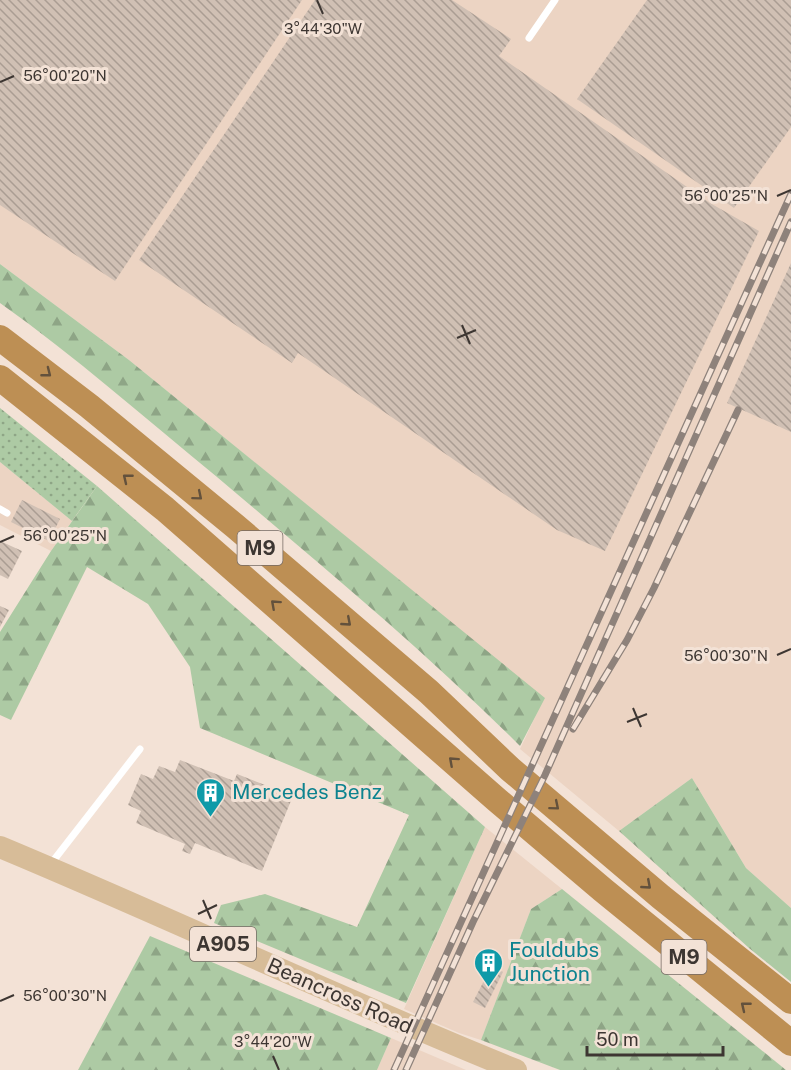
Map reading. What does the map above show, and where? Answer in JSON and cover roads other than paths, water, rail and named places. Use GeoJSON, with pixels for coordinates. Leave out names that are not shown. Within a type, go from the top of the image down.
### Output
{"type":"FeatureCollection","features":[{"type":"Feature","properties":{"kind":"highway","name":"M9"},"geometry":{"type":"LineString","coordinates":[[0,338],[88,406],[234,526],[429,692],[510,769],[661,897],[791,1001]]}},
{"type":"Feature","properties":{"kind":"highway","name":"M9"},"geometry":{"type":"LineString","coordinates":[[0,378],[188,528],[497,800],[791,1043]]}},
{"type":"Feature","properties":{"kind":"main road","name":"Beancross Road"},"geometry":{"type":"LineString","coordinates":[[0,847],[398,1022],[516,1070]]}},
{"type":"Feature","properties":{"kind":"lane"},"geometry":{"type":"LineString","coordinates":[[529,38],[555,0]]}},
{"type":"Feature","properties":{"kind":"lane"},"geometry":{"type":"LineString","coordinates":[[48,867],[140,749]]}},
{"type":"Feature","properties":{"kind":"railway"},"geometry":{"type":"LineString","coordinates":[[394,1070],[791,194]]}},
{"type":"Feature","properties":{"kind":"railway"},"geometry":{"type":"LineString","coordinates":[[406,1070],[473,922],[545,775],[791,222]]}},
{"type":"Feature","properties":{"kind":"railway"},"geometry":{"type":"LineString","coordinates":[[573,729],[627,640],[654,588],[738,410]]}},
{"type":"Feature","properties":{"kind":"place","name":"Mercedes Benz"},"geometry":{"type":"Point","coordinates":[211,818]}},
{"type":"Feature","properties":{"kind":"place","name":"Fouldubs Junction"},"geometry":{"type":"Point","coordinates":[488,988]}}]}
